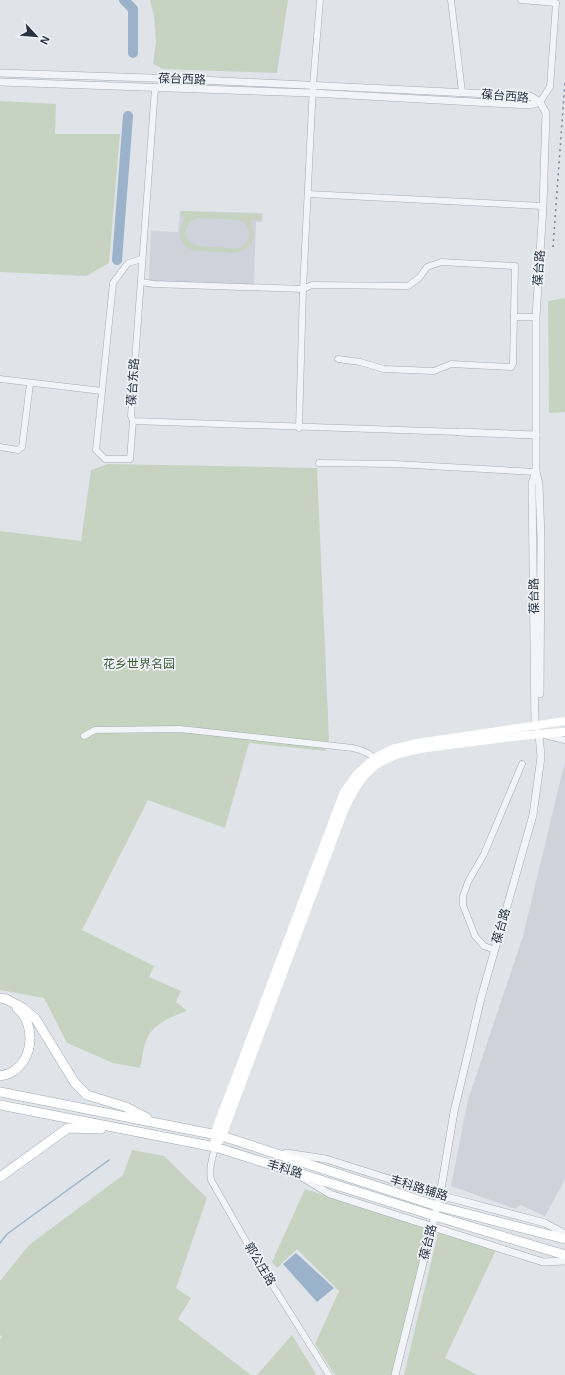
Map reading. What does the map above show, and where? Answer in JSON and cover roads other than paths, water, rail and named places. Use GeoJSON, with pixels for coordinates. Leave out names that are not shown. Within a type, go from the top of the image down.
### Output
{"type":"FeatureCollection","features":[{"type":"Feature","properties":{"kind":"main road"},"geometry":{"type":"LineString","coordinates":[[215,1147],[344,792],[357,774],[392,749],[417,743],[565,721]]}},
{"type":"Feature","properties":{"kind":"main road"},"geometry":{"type":"LineString","coordinates":[[377,761],[430,748],[565,732]]}},
{"type":"Feature","properties":{"kind":"main road"},"geometry":{"type":"LineString","coordinates":[[0,1076],[11,1073],[18,1068],[26,1058],[30,1046],[30,1033],[26,1020],[19,1009],[3,999]]}},
{"type":"Feature","properties":{"kind":"main road"},"geometry":{"type":"LineString","coordinates":[[3,999],[23,1008],[35,1018],[75,1082],[87,1095],[126,1107],[155,1123]]}},
{"type":"Feature","properties":{"kind":"main road","name":"丰科路"},"geometry":{"type":"LineString","coordinates":[[0,1092],[219,1135],[437,1206],[565,1239]]}},
{"type":"Feature","properties":{"kind":"main road","name":"丰科路"},"geometry":{"type":"LineString","coordinates":[[0,1105],[215,1147],[565,1255]]}},
{"type":"Feature","properties":{"kind":"main road"},"geometry":{"type":"LineString","coordinates":[[0,1176],[68,1128],[126,1129]]}},
{"type":"Feature","properties":{"kind":"street"},"geometry":{"type":"LineString","coordinates":[[299,428],[303,289],[313,89],[320,0]]}},
{"type":"Feature","properties":{"kind":"street"},"geometry":{"type":"LineString","coordinates":[[451,0],[462,92]]}},
{"type":"Feature","properties":{"kind":"street"},"geometry":{"type":"LineString","coordinates":[[521,0],[556,4],[550,87],[540,102]]}},
{"type":"Feature","properties":{"kind":"street","name":"葆台西路"},"geometry":{"type":"LineString","coordinates":[[0,73],[313,89],[529,105],[540,102]]}},
{"type":"Feature","properties":{"kind":"street","name":"葆台西路"},"geometry":{"type":"LineString","coordinates":[[0,82],[155,88],[462,92],[530,96],[540,102]]}},
{"type":"Feature","properties":{"kind":"street","name":"葆台东路"},"geometry":{"type":"LineString","coordinates":[[155,88],[131,416],[133,421],[299,428],[459,432]]}},
{"type":"Feature","properties":{"kind":"street","name":"葆台路"},"geometry":{"type":"LineString","coordinates":[[395,1375],[440,1196],[454,1112],[481,998],[533,815],[542,757],[538,734],[541,538],[539,484],[536,472],[536,317],[543,206],[546,113],[540,102]]}},
{"type":"Feature","properties":{"kind":"street"},"geometry":{"type":"LineString","coordinates":[[308,194],[543,206]]}},
{"type":"Feature","properties":{"kind":"street"},"geometry":{"type":"LineString","coordinates":[[133,421],[130,459],[105,459],[96,450],[113,283],[128,263],[142,259]]}},
{"type":"Feature","properties":{"kind":"street"},"geometry":{"type":"LineString","coordinates":[[141,282],[154,284],[303,289],[312,285],[408,286],[419,278],[427,267],[441,262],[515,266],[513,364],[511,368],[451,364],[434,370],[384,369],[360,362],[338,359]]}},
{"type":"Feature","properties":{"kind":"street"},"geometry":{"type":"LineString","coordinates":[[514,318],[536,317]]}},
{"type":"Feature","properties":{"kind":"street"},"geometry":{"type":"LineString","coordinates":[[0,379],[30,384],[102,391]]}},
{"type":"Feature","properties":{"kind":"street"},"geometry":{"type":"LineString","coordinates":[[0,447],[18,450],[22,447],[30,384]]}},
{"type":"Feature","properties":{"kind":"street"},"geometry":{"type":"LineString","coordinates":[[459,432],[536,435]]}},
{"type":"Feature","properties":{"kind":"street"},"geometry":{"type":"LineString","coordinates":[[318,463],[395,464],[536,472]]}},
{"type":"Feature","properties":{"kind":"street"},"geometry":{"type":"LineString","coordinates":[[84,736],[95,730],[180,729],[353,748],[365,751],[377,761]]}},
{"type":"Feature","properties":{"kind":"street"},"geometry":{"type":"LineString","coordinates":[[538,734],[565,740]]}},
{"type":"Feature","properties":{"kind":"street"},"geometry":{"type":"LineString","coordinates":[[495,950],[484,946],[475,936],[463,905],[463,896],[468,882],[484,854],[522,764]]}},
{"type":"Feature","properties":{"kind":"street","name":"郭公庄路"},"geometry":{"type":"LineString","coordinates":[[215,1147],[210,1163],[211,1180],[258,1262],[330,1375]]}},
{"type":"Feature","properties":{"kind":"street","name":"丰科路辅路"},"geometry":{"type":"LineString","coordinates":[[270,1151],[326,1159],[440,1196],[545,1222],[565,1234]]}},
{"type":"Feature","properties":{"kind":"street"},"geometry":{"type":"LineString","coordinates":[[290,1170],[330,1194],[543,1262],[565,1261]]}},
{"type":"Feature","properties":{"kind":"water"},"geometry":{"type":"Polygon","coordinates":[[[296,1253],[334,1288],[317,1302],[283,1264],[296,1253]]]}},
{"type":"Feature","properties":{"kind":"waterway"},"geometry":{"type":"LineString","coordinates":[[124,0],[133,9],[133,53]]}},
{"type":"Feature","properties":{"kind":"waterway"},"geometry":{"type":"LineString","coordinates":[[117,260],[128,116]]}},
{"type":"Feature","properties":{"kind":"waterway"},"geometry":{"type":"LineString","coordinates":[[0,1243],[7,1234],[109,1160]]}},
{"type":"Feature","properties":{"kind":"railway"},"geometry":{"type":"LineString","coordinates":[[553,247],[565,81]]}},
{"type":"Feature","properties":{"kind":"park label","name":"花乡世界名园"},"geometry":{"type":"Point","coordinates":[139,664]}}]}
